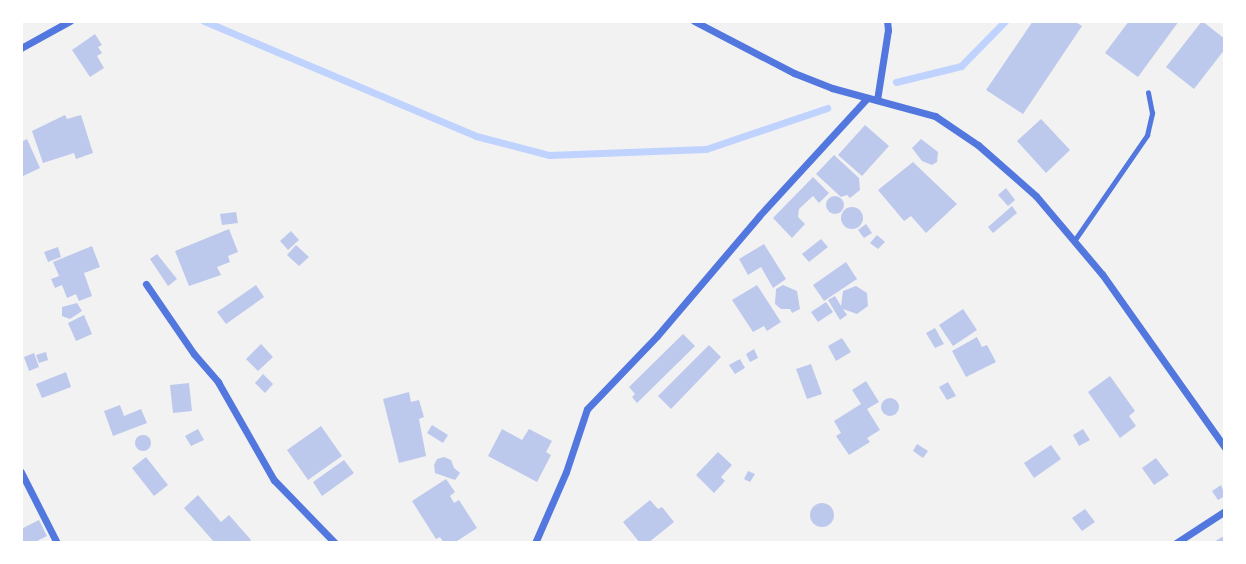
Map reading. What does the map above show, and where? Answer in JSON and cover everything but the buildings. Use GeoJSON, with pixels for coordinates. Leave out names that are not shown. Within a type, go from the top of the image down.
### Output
{"type":"FeatureCollection","features":[{"type":"Feature","properties":{"kind":"street"},"geometry":{"type":"LineString","coordinates":[[21,48],[70,21]]}},
{"type":"Feature","properties":{"kind":"street"},"geometry":{"type":"LineString","coordinates":[[694,21],[794,74],[935,116],[978,145],[1036,196],[1074,241],[1159,351],[1225,448]]}},
{"type":"Feature","properties":{"kind":"street"},"geometry":{"type":"LineString","coordinates":[[877,100],[888,30],[887,21]]}},
{"type":"Feature","properties":{"kind":"street"},"geometry":{"type":"LineString","coordinates":[[535,543],[566,472],[587,409],[657,336],[759,216],[867,97]]}},
{"type":"Feature","properties":{"kind":"street"},"geometry":{"type":"LineString","coordinates":[[146,284],[194,354],[218,382],[274,480],[335,543]]}},
{"type":"Feature","properties":{"kind":"street"},"geometry":{"type":"LineString","coordinates":[[21,472],[57,543]]}},
{"type":"Feature","properties":{"kind":"street"},"geometry":{"type":"LineString","coordinates":[[1176,543],[1225,511]]}},
{"type":"Feature","properties":{"kind":"lane"},"geometry":{"type":"LineString","coordinates":[[1074,241],[1147,135],[1152,113],[1148,92]]}},
{"type":"Feature","properties":{"kind":"waterway"},"geometry":{"type":"LineString","coordinates":[[204,21],[476,136],[549,155],[706,149],[827,108]]}},
{"type":"Feature","properties":{"kind":"waterway"},"geometry":{"type":"LineString","coordinates":[[896,82],[961,66],[1005,21]]}}]}
